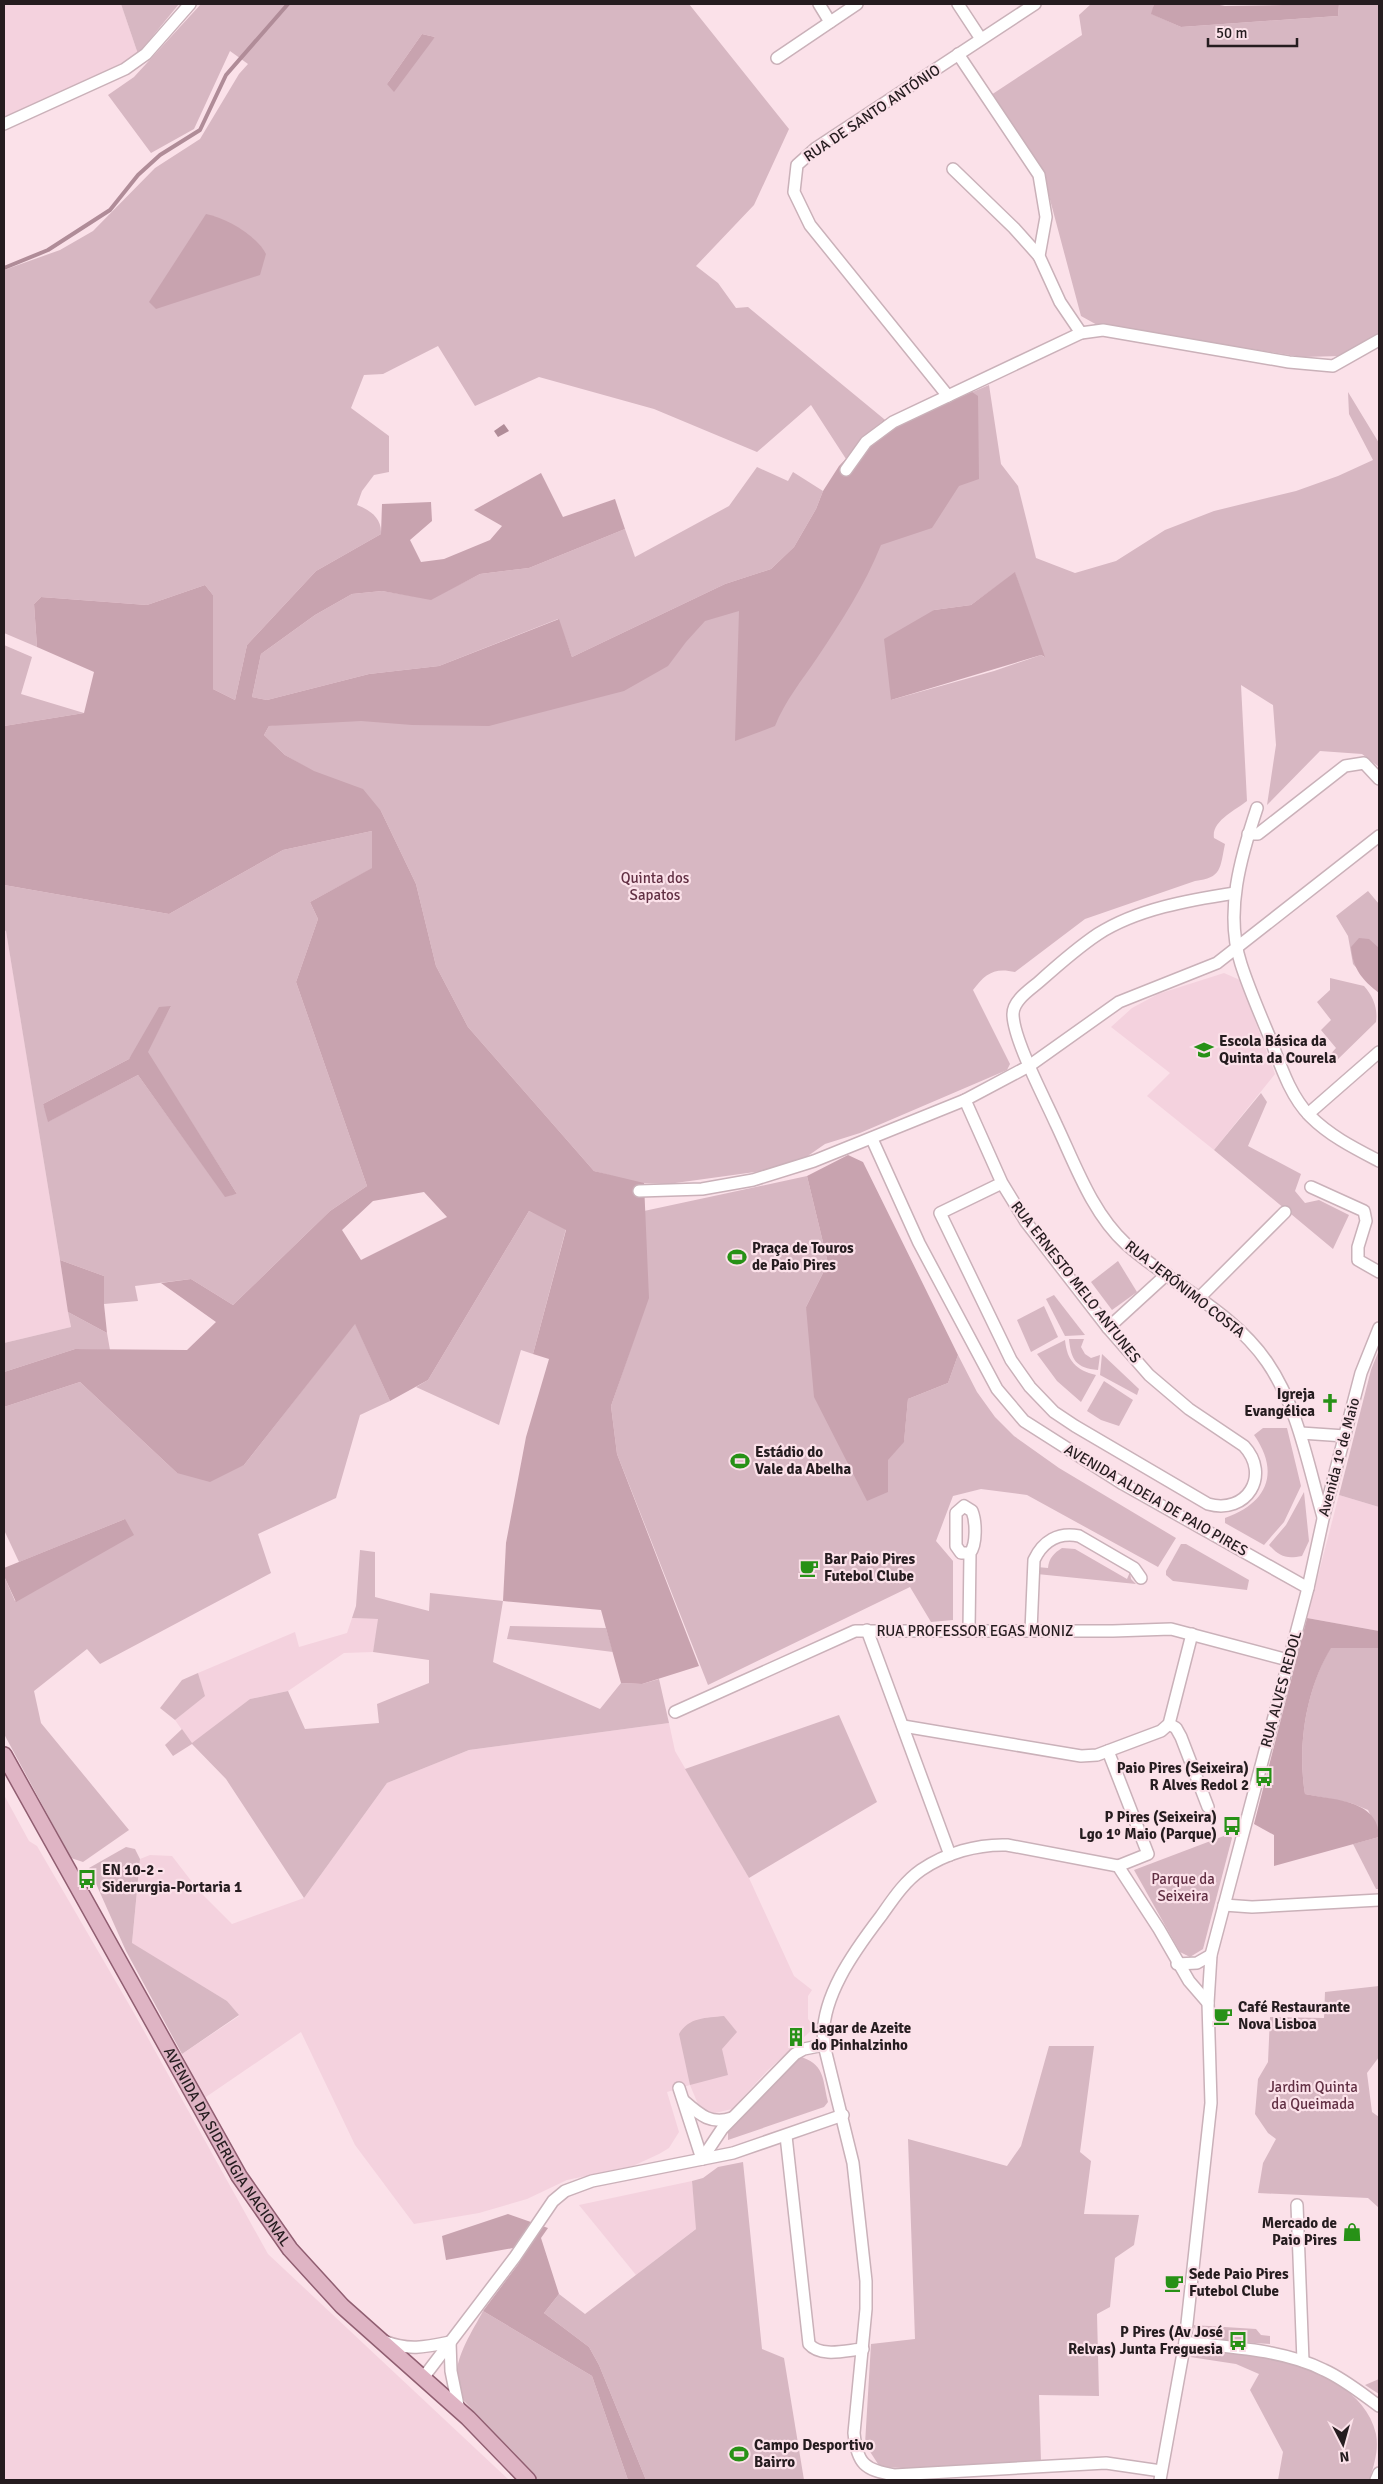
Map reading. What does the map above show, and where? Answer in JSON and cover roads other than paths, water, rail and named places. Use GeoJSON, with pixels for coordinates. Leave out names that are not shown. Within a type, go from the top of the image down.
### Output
{"type":"FeatureCollection","features":[{"type":"Feature","properties":{"kind":"main road","name":"AVENIDA DA SIDERUGIA NACIONAL"},"geometry":{"type":"LineString","coordinates":[[4,1755],[239,2176],[290,2249],[342,2306],[459,2410],[528,2480]]}},
{"type":"Feature","properties":{"kind":"street"},"geometry":{"type":"LineString","coordinates":[[4,124],[125,70],[146,54],[190,4]]}},
{"type":"Feature","properties":{"kind":"street"},"geometry":{"type":"LineString","coordinates":[[819,4],[830,22]]}},
{"type":"Feature","properties":{"kind":"street"},"geometry":{"type":"LineString","coordinates":[[777,58],[857,4]]}},
{"type":"Feature","properties":{"kind":"street"},"geometry":{"type":"LineString","coordinates":[[958,4],[981,39]]}},
{"type":"Feature","properties":{"kind":"street","name":"RUA DE SANTO ANTÓNIO"},"geometry":{"type":"LineString","coordinates":[[948,396],[810,225],[794,192],[797,165],[816,148],[1035,4]]}},
{"type":"Feature","properties":{"kind":"street"},"geometry":{"type":"LineString","coordinates":[[958,54],[1039,175],[1046,217],[1039,256]]}},
{"type":"Feature","properties":{"kind":"street"},"geometry":{"type":"LineString","coordinates":[[954,169],[1014,228],[1039,256],[1060,302],[1081,333]]}},
{"type":"Feature","properties":{"kind":"street"},"geometry":{"type":"LineString","coordinates":[[846,470],[866,442],[893,422],[1081,333],[1103,330],[1289,362],[1333,366],[1379,340]]}},
{"type":"Feature","properties":{"kind":"street"},"geometry":{"type":"LineString","coordinates":[[1248,834],[1258,834],[1345,766],[1364,764],[1379,779]]}},
{"type":"Feature","properties":{"kind":"street"},"geometry":{"type":"LineString","coordinates":[[1257,808],[1248,834],[1235,893],[1234,915],[1240,963],[1288,1083],[1308,1114],[1330,1135],[1379,1161]]}},
{"type":"Feature","properties":{"kind":"street"},"geometry":{"type":"LineString","coordinates":[[639,1191],[702,1189],[753,1180],[811,1162],[966,1100],[1029,1066],[1119,1002],[1217,963],[1379,836]]}},
{"type":"Feature","properties":{"kind":"street","name":"RUA JERÓNIMO COSTA"},"geometry":{"type":"LineString","coordinates":[[1235,893],[1138,915],[1099,933],[1069,955],[1023,997],[1014,1009],[1014,1023],[1029,1066],[1090,1194],[1105,1219],[1126,1244],[1199,1298],[1247,1338],[1266,1360],[1276,1376],[1301,1433],[1323,1519]]}},
{"type":"Feature","properties":{"kind":"street"},"geometry":{"type":"LineString","coordinates":[[1308,1114],[1379,1052]]}},
{"type":"Feature","properties":{"kind":"street","name":"RUA ERNESTO MELO ANTUNES"},"geometry":{"type":"LineString","coordinates":[[966,1100],[1002,1183],[1026,1222],[1108,1328],[1149,1375],[1189,1409],[1250,1452],[1254,1459],[1256,1474],[1252,1488],[1243,1499],[1224,1506],[1208,1504],[1075,1426],[1054,1412],[1030,1387],[1011,1360],[940,1213],[1002,1183]]}},
{"type":"Feature","properties":{"kind":"street","name":"AVENIDA ALDEIA DE PAIO PIRES"},"geometry":{"type":"LineString","coordinates":[[872,1139],[919,1243],[997,1389],[1024,1421],[1123,1484],[1308,1588]]}},
{"type":"Feature","properties":{"kind":"street"},"geometry":{"type":"LineString","coordinates":[[1311,1187],[1364,1211],[1366,1221],[1358,1247],[1358,1260],[1379,1272]]}},
{"type":"Feature","properties":{"kind":"street"},"geometry":{"type":"LineString","coordinates":[[1199,1298],[1285,1212]]}},
{"type":"Feature","properties":{"kind":"street"},"geometry":{"type":"LineString","coordinates":[[1108,1328],[1167,1274]]}},
{"type":"Feature","properties":{"kind":"street","name":"Avenida 1º de Maio"},"geometry":{"type":"LineString","coordinates":[[1308,1588],[1323,1519],[1361,1373],[1379,1328]]}},
{"type":"Feature","properties":{"kind":"street"},"geometry":{"type":"LineString","coordinates":[[1301,1433],[1345,1436]]}},
{"type":"Feature","properties":{"kind":"street"},"geometry":{"type":"LineString","coordinates":[[1031,1631],[1034,1560],[1038,1550],[1050,1540],[1070,1534],[1079,1536],[1134,1568],[1141,1578]]}},
{"type":"Feature","properties":{"kind":"street"},"geometry":{"type":"LineString","coordinates":[[969,1630],[970,1553]]}},
{"type":"Feature","properties":{"kind":"street","name":"RUA ALVES REDOL"},"geometry":{"type":"LineString","coordinates":[[1160,2475],[1185,2342],[1211,2103],[1208,2003],[1211,1955],[1308,1588]]}},
{"type":"Feature","properties":{"kind":"street","name":"RUA PROFESSOR EGAS MONIZ"},"geometry":{"type":"LineString","coordinates":[[675,1712],[842,1635],[867,1630],[1031,1631],[1171,1628],[1288,1660]]}},
{"type":"Feature","properties":{"kind":"street"},"geometry":{"type":"LineString","coordinates":[[867,1630],[950,1855]]}},
{"type":"Feature","properties":{"kind":"street"},"geometry":{"type":"LineString","coordinates":[[903,1726],[1081,1756],[1097,1755],[1161,1731],[1169,1724],[1192,1634]]}},
{"type":"Feature","properties":{"kind":"street"},"geometry":{"type":"LineString","coordinates":[[1169,1724],[1176,1728],[1181,1736],[1208,1807]]}},
{"type":"Feature","properties":{"kind":"street"},"geometry":{"type":"LineString","coordinates":[[1108,1750],[1148,1854],[1118,1866],[1007,1844],[989,1844],[950,1855],[922,1869],[909,1880],[852,1954],[829,2007],[823,2028],[824,2045],[843,2115],[853,2163],[866,2281],[863,2349],[854,2433],[856,2448],[871,2471],[914,2474],[1106,2463],[1160,2475]]}},
{"type":"Feature","properties":{"kind":"street"},"geometry":{"type":"LineString","coordinates":[[1118,1866],[1159,1929],[1177,1964],[1198,1994],[1208,2003]]}},
{"type":"Feature","properties":{"kind":"street"},"geometry":{"type":"LineString","coordinates":[[1224,1904],[1252,1907],[1379,1900]]}},
{"type":"Feature","properties":{"kind":"street"},"geometry":{"type":"LineString","coordinates":[[1177,1964],[1197,1963],[1211,1955]]}},
{"type":"Feature","properties":{"kind":"street"},"geometry":{"type":"LineString","coordinates":[[702,2159],[719,2133],[732,2118],[795,2054],[804,2048],[824,2045]]}},
{"type":"Feature","properties":{"kind":"street"},"geometry":{"type":"LineString","coordinates":[[680,2088],[702,2159]]}},
{"type":"Feature","properties":{"kind":"street"},"geometry":{"type":"LineString","coordinates":[[684,2101],[703,2118],[723,2121],[732,2118]]}},
{"type":"Feature","properties":{"kind":"street"},"geometry":{"type":"LineString","coordinates":[[423,2378],[515,2257],[553,2201],[566,2191],[592,2182],[734,2152],[786,2136],[843,2115]]}},
{"type":"Feature","properties":{"kind":"street"},"geometry":{"type":"LineString","coordinates":[[719,2133],[727,2149],[734,2152]]}},
{"type":"Feature","properties":{"kind":"street"},"geometry":{"type":"LineString","coordinates":[[786,2136],[809,2344],[816,2350],[823,2352],[863,2349]]}},
{"type":"Feature","properties":{"kind":"street"},"geometry":{"type":"LineString","coordinates":[[1297,2205],[1303,2361]]}},
{"type":"Feature","properties":{"kind":"street"},"geometry":{"type":"LineString","coordinates":[[379,2338],[407,2348],[420,2348],[450,2342]]}},
{"type":"Feature","properties":{"kind":"street"},"geometry":{"type":"LineString","coordinates":[[450,2342],[451,2371],[459,2410]]}},
{"type":"Feature","properties":{"kind":"street"},"geometry":{"type":"LineString","coordinates":[[1185,2342],[1264,2352],[1303,2361],[1336,2376],[1379,2406]]}},
{"type":"Feature","properties":{"kind":"street"},"geometry":{"type":"LineString","coordinates":[[1376,2480],[1379,2473]]}},
{"type":"Feature","properties":{"kind":"waterway"},"geometry":{"type":"LineString","coordinates":[[4,268],[48,250],[110,210],[138,175],[160,155],[200,130],[226,75],[288,4]]}},
{"type":"Feature","properties":{"kind":"place","name":"Escola Básica da Quinta da Courela"},"geometry":{"type":"Point","coordinates":[1204,1050]}},
{"type":"Feature","properties":{"kind":"place","name":"Praça de Touros de Paio Pires"},"geometry":{"type":"Point","coordinates":[737,1257]}},
{"type":"Feature","properties":{"kind":"place","name":"Igreja Evangélica"},"geometry":{"type":"Point","coordinates":[1330,1403]}},
{"type":"Feature","properties":{"kind":"place","name":"Estádio do Vale da Abelha"},"geometry":{"type":"Point","coordinates":[740,1461]}},
{"type":"Feature","properties":{"kind":"place","name":"Bar Paio Pires Futebol Clube"},"geometry":{"type":"Point","coordinates":[809,1568]}},
{"type":"Feature","properties":{"kind":"place","name":"Paio Pires (Seixeira) R Alves Redol 2"},"geometry":{"type":"Point","coordinates":[1264,1777]}},
{"type":"Feature","properties":{"kind":"place","name":"P Pires (Seixeira) Lgo 1º Maio (Parque)"},"geometry":{"type":"Point","coordinates":[1232,1826]}},
{"type":"Feature","properties":{"kind":"place","name":"EN 10-2 - Siderurgia-Portaria 1"},"geometry":{"type":"Point","coordinates":[87,1879]}},
{"type":"Feature","properties":{"kind":"place","name":"Café Restaurante Nova Lisboa"},"geometry":{"type":"Point","coordinates":[1223,2016]}},
{"type":"Feature","properties":{"kind":"place","name":"Lagar de Azeite do Pinhalzinho"},"geometry":{"type":"Point","coordinates":[796,2037]}},
{"type":"Feature","properties":{"kind":"place","name":"Mercado de Paio Pires"},"geometry":{"type":"Point","coordinates":[1352,2232]}},
{"type":"Feature","properties":{"kind":"place","name":"Sede Paio Pires Futebol Clube"},"geometry":{"type":"Point","coordinates":[1174,2283]}},
{"type":"Feature","properties":{"kind":"place","name":"P Pires (Av José Relvas) Junta Freguesia"},"geometry":{"type":"Point","coordinates":[1238,2341]}},
{"type":"Feature","properties":{"kind":"place","name":"Campo Desportivo Bairro"},"geometry":{"type":"Point","coordinates":[739,2454]}},
{"type":"Feature","properties":{"kind":"park label","name":"Quinta dos Sapatos"},"geometry":{"type":"Point","coordinates":[655,886]}},
{"type":"Feature","properties":{"kind":"park label","name":"Parque da Seixeira"},"geometry":{"type":"Point","coordinates":[1183,1888]}},
{"type":"Feature","properties":{"kind":"park label","name":"Jardim Quinta da Queimada"},"geometry":{"type":"Point","coordinates":[1313,2096]}}]}
